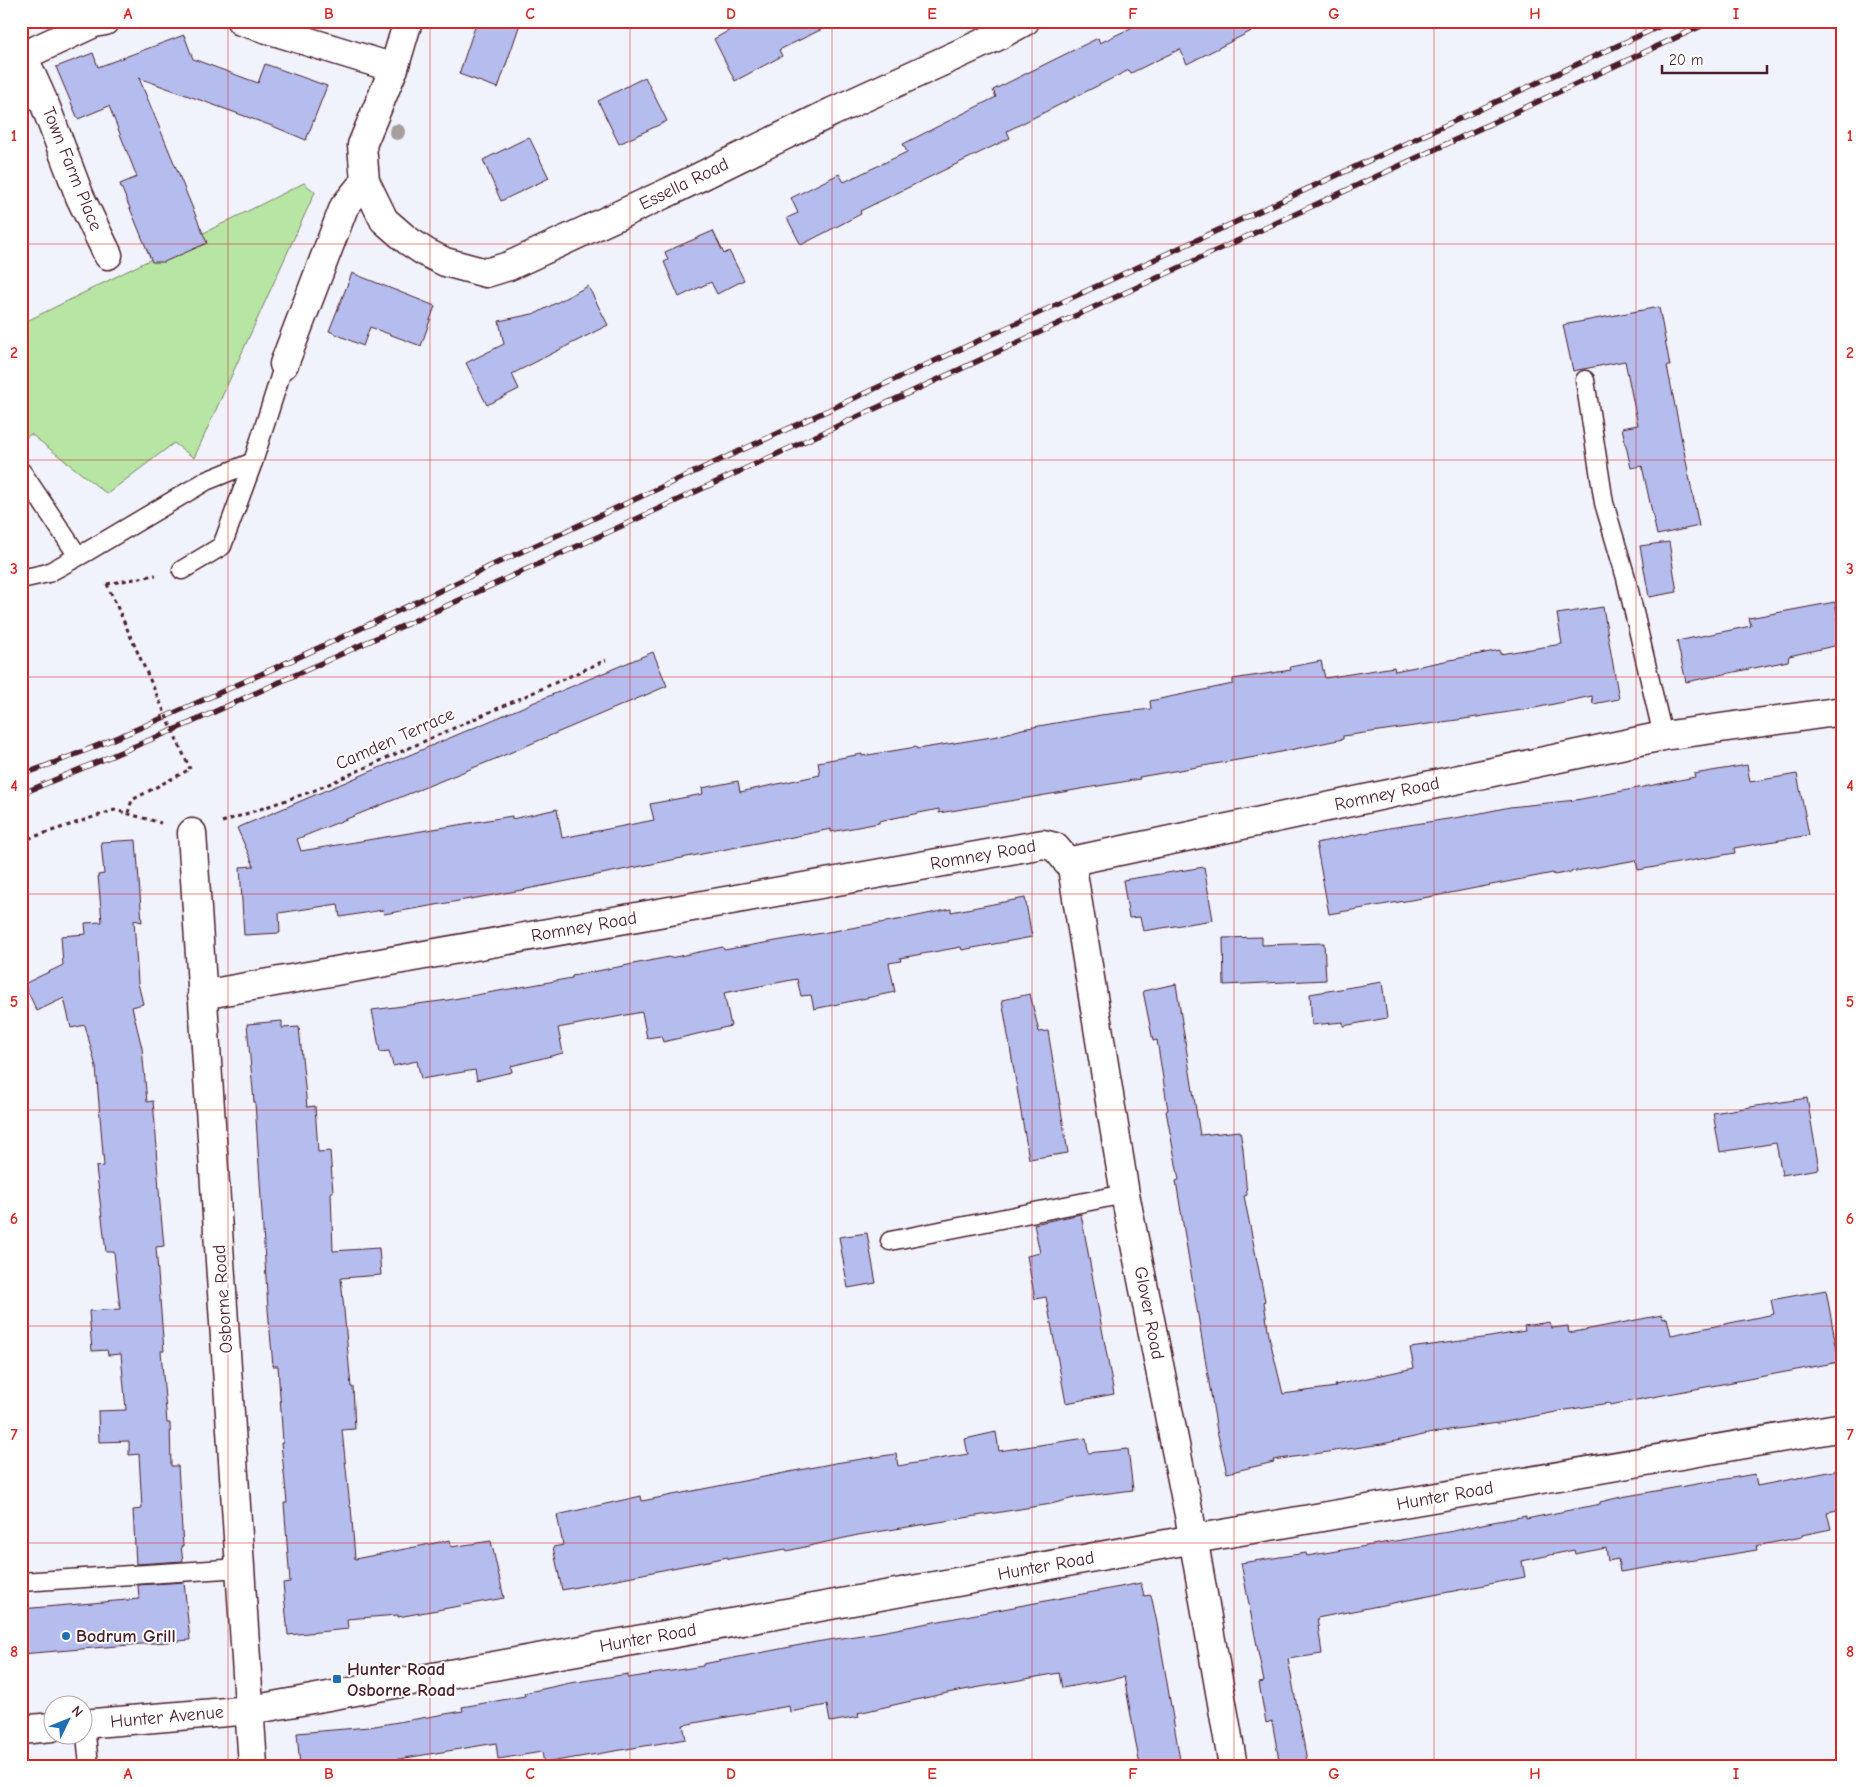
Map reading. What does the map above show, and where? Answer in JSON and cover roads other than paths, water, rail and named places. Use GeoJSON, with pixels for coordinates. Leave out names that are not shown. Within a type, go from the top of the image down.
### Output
{"type":"FeatureCollection","features":[{"type":"Feature","properties":{"kind":"street","name":"Town Farm Place"},"geometry":{"type":"LineString","coordinates":[[105,21],[90,25],[22,52],[46,105],[80,196],[108,255]]}},
{"type":"Feature","properties":{"kind":"street"},"geometry":{"type":"LineString","coordinates":[[241,21],[394,68]]}},
{"type":"Feature","properties":{"kind":"street","name":"Essella Road"},"geometry":{"type":"LineString","coordinates":[[408,21],[394,68],[362,146],[365,181],[384,220],[407,240],[425,252],[446,262],[486,273],[509,266],[653,199],[1025,21]]}},
{"type":"Feature","properties":{"kind":"street"},"geometry":{"type":"LineString","coordinates":[[284,364],[344,208],[365,181]]}},
{"type":"Feature","properties":{"kind":"street","name":"Romney Road"},"geometry":{"type":"LineString","coordinates":[[202,995],[1043,844],[1056,847],[1068,862],[1663,736],[1843,711]]}},
{"type":"Feature","properties":{"kind":"street","name":"Osborne Road"},"geometry":{"type":"LineString","coordinates":[[192,833],[251,1710],[253,1766]]}},
{"type":"Feature","properties":{"kind":"street","name":"Glover Road"},"geometry":{"type":"LineString","coordinates":[[1068,862],[1072,867],[1124,1194],[1194,1539],[1233,1766]]}},
{"type":"Feature","properties":{"kind":"street","name":"Hunter Road"},"geometry":{"type":"LineString","coordinates":[[251,1710],[1194,1539],[1843,1427]]}},
{"type":"Feature","properties":{"kind":"street","name":"Hunter Avenue"},"geometry":{"type":"LineString","coordinates":[[92,1723],[251,1710]]}},
{"type":"Feature","properties":{"kind":"street"},"geometry":{"type":"LineString","coordinates":[[21,1730],[42,1728]]}},
{"type":"Feature","properties":{"kind":"lane"},"geometry":{"type":"LineString","coordinates":[[182,570],[222,546],[253,462],[284,364]]}},
{"type":"Feature","properties":{"kind":"lane"},"geometry":{"type":"LineString","coordinates":[[1586,380],[1604,503],[1626,578],[1663,736]]}},
{"type":"Feature","properties":{"kind":"lane"},"geometry":{"type":"LineString","coordinates":[[21,579],[48,572],[206,481],[253,462]]}},
{"type":"Feature","properties":{"kind":"lane"},"geometry":{"type":"LineString","coordinates":[[22,472],[78,556]]}},
{"type":"Feature","properties":{"kind":"lane"},"geometry":{"type":"LineString","coordinates":[[890,1241],[1124,1194]]}},
{"type":"Feature","properties":{"kind":"lane"},"geometry":{"type":"LineString","coordinates":[[21,1582],[241,1568]]}},
{"type":"Feature","properties":{"kind":"lane"},"geometry":{"type":"LineString","coordinates":[[86,1744],[89,1766]]}},
{"type":"Feature","properties":{"kind":"railway"},"geometry":{"type":"LineString","coordinates":[[21,775],[172,714],[290,661],[497,563],[1671,21]]}},
{"type":"Feature","properties":{"kind":"railway"},"geometry":{"type":"LineString","coordinates":[[21,794],[190,723],[615,529],[1712,21]]}},
{"type":"Feature","properties":{"kind":"place","name":"Bodrum Grill"},"geometry":{"type":"Point","coordinates":[66,1636]}},
{"type":"Feature","properties":{"kind":"place","name":"Hunter Road Osborne Road"},"geometry":{"type":"Point","coordinates":[337,1679]}}]}
